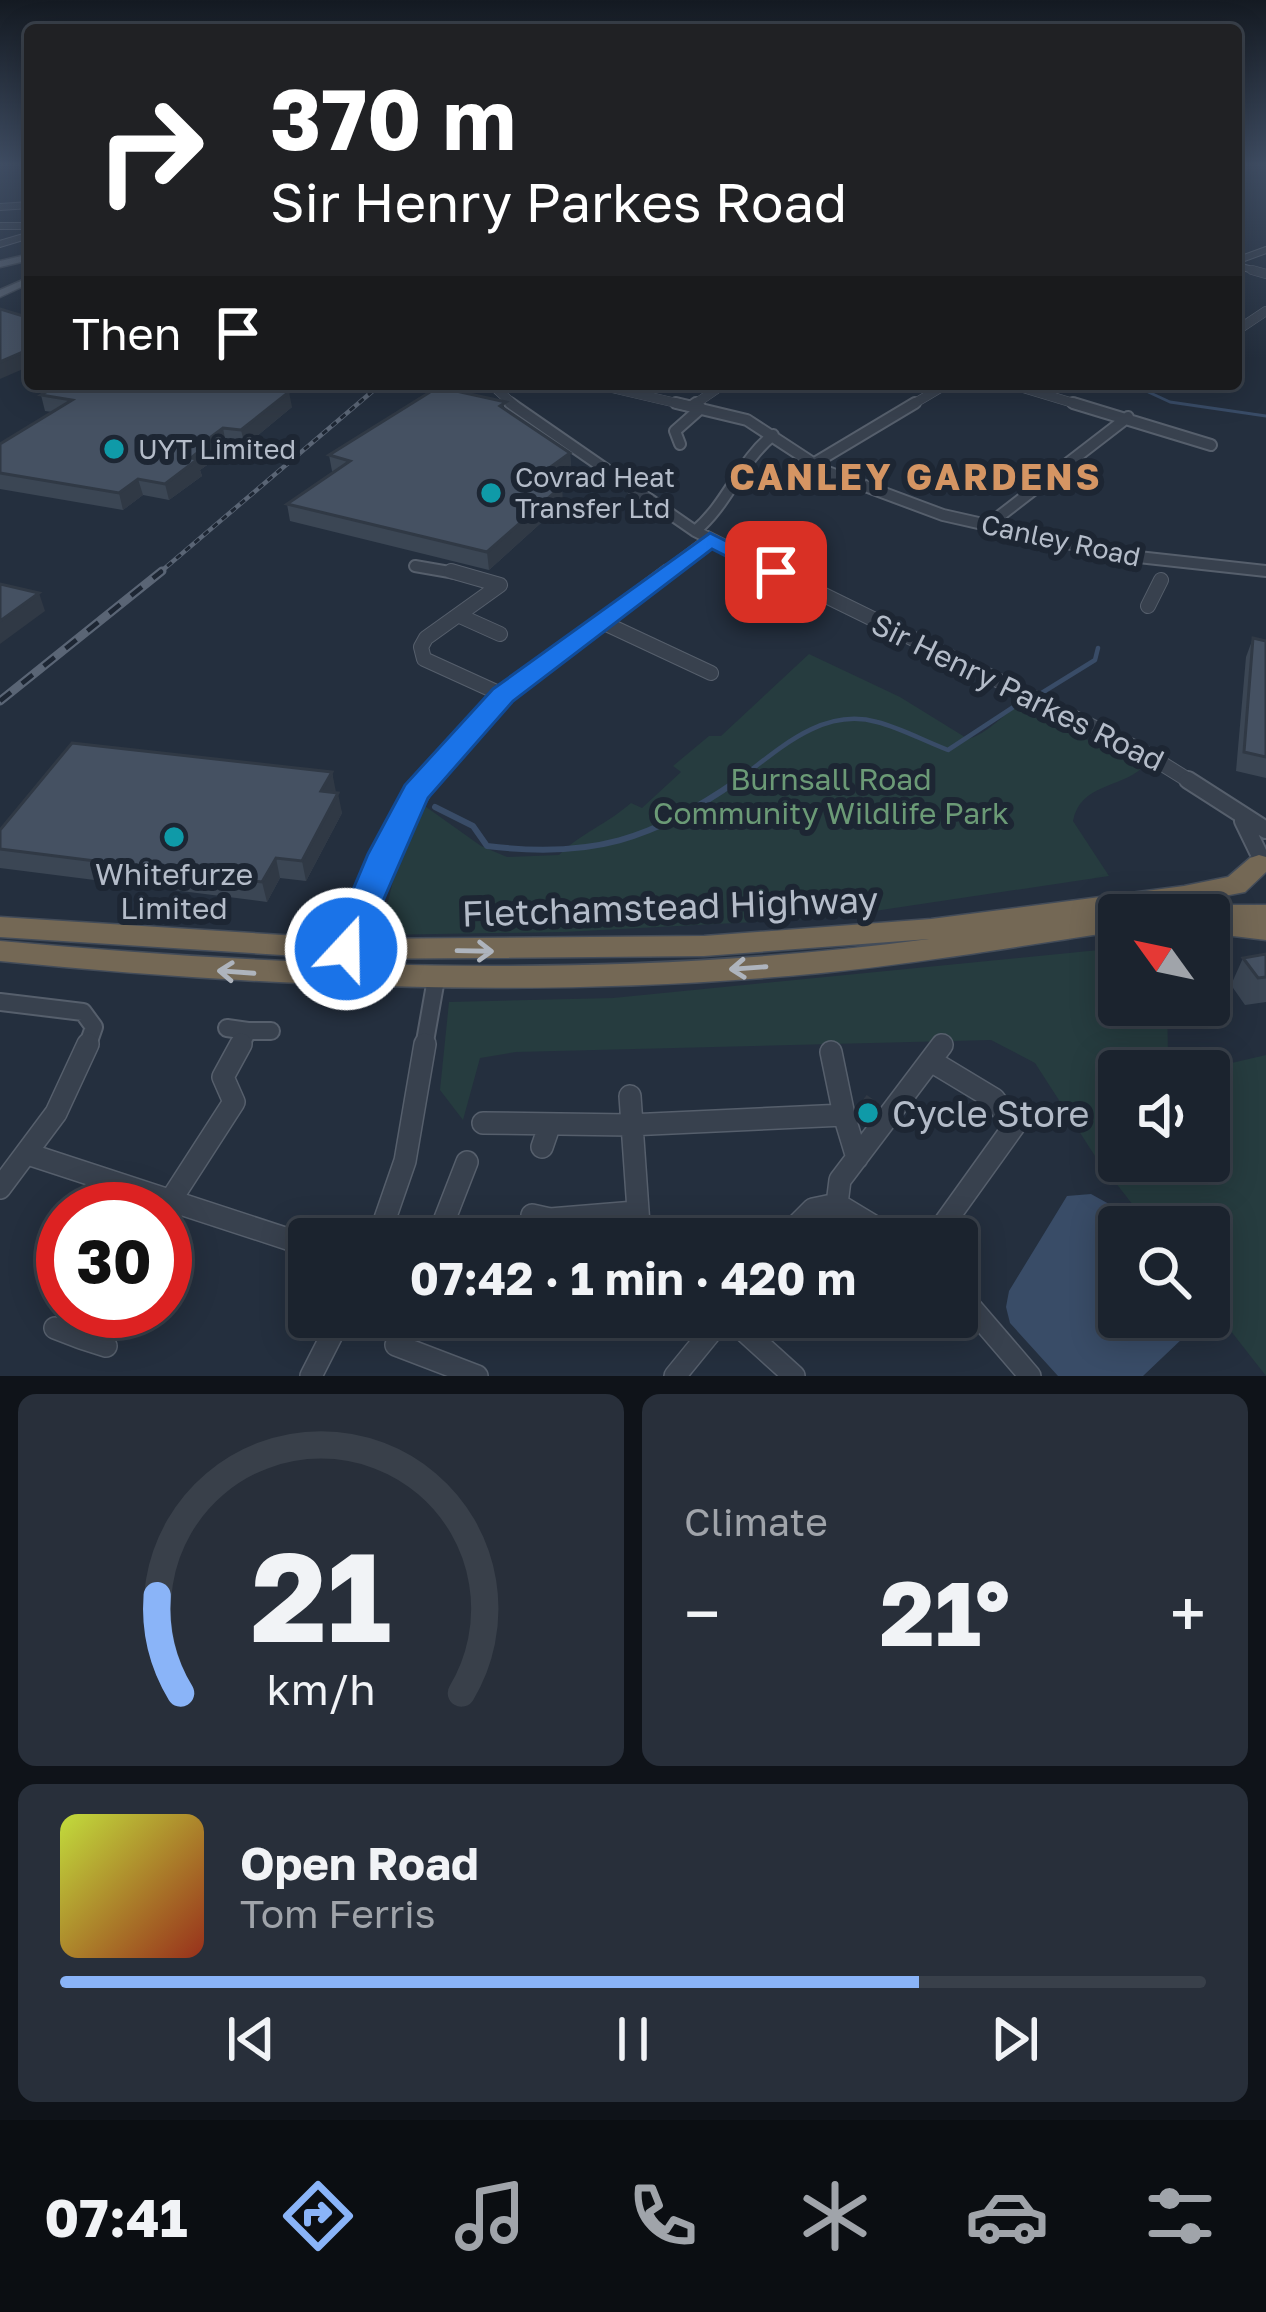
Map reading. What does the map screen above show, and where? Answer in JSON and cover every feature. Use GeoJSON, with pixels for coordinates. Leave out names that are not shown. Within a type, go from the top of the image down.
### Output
{"type":"FeatureCollection","features":[{"type":"Feature","properties":{"kind":"highway","name":"Fletchamstead Highway"},"geometry":{"type":"LineString","coordinates":[[0,927],[346,949],[587,950],[831,939],[1222,889],[1242,881],[1263,855]]}},
{"type":"Feature","properties":{"kind":"highway"},"geometry":{"type":"LineString","coordinates":[[1230,915],[1266,915]]}},
{"type":"Feature","properties":{"kind":"highway","name":"Fletchamstead Highway"},"geometry":{"type":"LineString","coordinates":[[0,951],[280,975],[436,979],[778,966],[1098,925]]}},
{"type":"Feature","properties":{"kind":"highway"},"geometry":{"type":"LineString","coordinates":[[1230,926],[1266,930]]}},
{"type":"Feature","properties":{"kind":"main road"},"geometry":{"type":"LineString","coordinates":[[0,281],[0,293]]}},
{"type":"Feature","properties":{"kind":"street","name":"Sir Henry Parkes Road"},"geometry":{"type":"LineString","coordinates":[[496,390],[703,536],[1140,749],[1240,817],[1263,855]]}},
{"type":"Feature","properties":{"kind":"street","name":"Canley Road"},"geometry":{"type":"LineString","coordinates":[[622,390],[747,420],[813,464],[898,502],[1120,555],[1266,572]]}},
{"type":"Feature","properties":{"kind":"street"},"geometry":{"type":"LineString","coordinates":[[680,445],[675,430],[717,390]]}},
{"type":"Feature","properties":{"kind":"street"},"geometry":{"type":"LineString","coordinates":[[813,464],[937,390]]}},
{"type":"Feature","properties":{"kind":"street"},"geometry":{"type":"LineString","coordinates":[[1031,390],[1211,445]]}},
{"type":"Feature","properties":{"kind":"street"},"geometry":{"type":"LineString","coordinates":[[988,525],[1128,417]]}},
{"type":"Feature","properties":{"kind":"street"},"geometry":{"type":"LineString","coordinates":[[346,949],[384,854],[416,793],[503,695],[602,622],[703,536],[759,446],[773,435]]}},
{"type":"Feature","properties":{"kind":"street"},"geometry":{"type":"LineString","coordinates":[[415,566],[442,568],[500,585],[426,638],[422,655],[503,695]]}},
{"type":"Feature","properties":{"kind":"street"},"geometry":{"type":"LineString","coordinates":[[1148,606],[1161,580]]}},
{"type":"Feature","properties":{"kind":"street"},"geometry":{"type":"LineString","coordinates":[[460,616],[500,634]]}},
{"type":"Feature","properties":{"kind":"street"},"geometry":{"type":"LineString","coordinates":[[602,622],[711,673]]}},
{"type":"Feature","properties":{"kind":"street","name":"Sir Henry Parkes Road"},"geometry":{"type":"LineString","coordinates":[[1240,817],[1263,855]]}},
{"type":"Feature","properties":{"kind":"street"},"geometry":{"type":"LineString","coordinates":[[385,1218],[405,1161],[436,979]]}},
{"type":"Feature","properties":{"kind":"street"},"geometry":{"type":"LineString","coordinates":[[0,1002],[83,1012],[94,1023],[88,1049],[56,1116],[31,1155],[0,1188]]}},
{"type":"Feature","properties":{"kind":"street"},"geometry":{"type":"LineString","coordinates":[[182,1182],[234,1102],[224,1077],[237,1029],[271,1031]]}},
{"type":"Feature","properties":{"kind":"street"},"geometry":{"type":"LineString","coordinates":[[831,1052],[857,1158]]}},
{"type":"Feature","properties":{"kind":"street"},"geometry":{"type":"LineString","coordinates":[[837,1204],[840,1180],[937,1053],[994,1099],[1014,1126],[948,1218]]}},
{"type":"Feature","properties":{"kind":"street"},"geometry":{"type":"LineString","coordinates":[[631,1096],[636,1218]]}},
{"type":"Feature","properties":{"kind":"street"},"geometry":{"type":"LineString","coordinates":[[483,1123],[629,1125],[844,1114]]}},
{"type":"Feature","properties":{"kind":"street"},"geometry":{"type":"LineString","coordinates":[[542,1148],[550,1124]]}},
{"type":"Feature","properties":{"kind":"street"},"geometry":{"type":"LineString","coordinates":[[31,1155],[103,1182]]}},
{"type":"Feature","properties":{"kind":"street"},"geometry":{"type":"LineString","coordinates":[[446,1218],[466,1171]]}},
{"type":"Feature","properties":{"kind":"street"},"geometry":{"type":"LineString","coordinates":[[804,1218],[813,1209],[837,1204],[861,1218]]}},
{"type":"Feature","properties":{"kind":"street"},"geometry":{"type":"LineString","coordinates":[[532,1215],[550,1219],[635,1212]]}},
{"type":"Feature","properties":{"kind":"street"},"geometry":{"type":"LineString","coordinates":[[192,1213],[288,1240]]}},
{"type":"Feature","properties":{"kind":"street"},"geometry":{"type":"LineString","coordinates":[[978,1315],[1030,1376]]}},
{"type":"Feature","properties":{"kind":"street"},"geometry":{"type":"LineString","coordinates":[[81,1338],[106,1346]]}},
{"type":"Feature","properties":{"kind":"street"},"geometry":{"type":"LineString","coordinates":[[310,1376],[330,1338]]}},
{"type":"Feature","properties":{"kind":"street"},"geometry":{"type":"LineString","coordinates":[[398,1338],[396,1345],[477,1376]]}},
{"type":"Feature","properties":{"kind":"street"},"geometry":{"type":"LineString","coordinates":[[675,1376],[708,1338]]}},
{"type":"Feature","properties":{"kind":"street"},"geometry":{"type":"LineString","coordinates":[[750,1338],[794,1376]]}},
{"type":"Feature","properties":{"kind":"green space","name":"Burnsall Road Community Wildlife Park"},"geometry":{"type":"Polygon","coordinates":[[[809,654],[900,697],[968,739],[1020,705],[1142,768],[1092,793],[1073,821],[1109,876],[828,918],[563,932],[380,935],[398,860],[392,858],[422,804],[481,846],[507,857],[559,855],[631,803],[642,808],[681,772],[673,766],[709,736],[721,736],[809,654]]]}},
{"type":"Feature","properties":{"kind":"green space"},"geometry":{"type":"Polygon","coordinates":[[[1098,950],[1098,1026],[1167,1026],[1168,1050],[1098,1050],[1098,1160],[1035,1063],[991,1040],[516,1052],[480,1058],[463,1120],[440,1090],[449,1002],[613,998],[1098,950]]]}},
{"type":"Feature","properties":{"kind":"green space"},"geometry":{"type":"Polygon","coordinates":[[[1266,1055],[1266,1376],[1230,1330],[1230,1206],[1134,1206],[1115,1182],[1230,1182],[1230,1063],[1266,1055]]]}},
{"type":"Feature","properties":{"kind":"water"},"geometry":{"type":"Polygon","coordinates":[[[1091,1194],[1110,1206],[1098,1206],[1098,1338],[1183,1338],[1143,1376],[1058,1376],[1010,1323],[1009,1291],[1067,1196],[1091,1194]]]}},
{"type":"Feature","properties":{"kind":"building"},"geometry":{"type":"Polygon","coordinates":[[[0,309],[24,316],[24,352],[0,362],[0,309]]]}},
{"type":"Feature","properties":{"kind":"building","name":"UYT Limited"},"geometry":{"type":"Polygon","coordinates":[[[49,390],[289,392],[241,430],[223,428],[200,445],[206,446],[191,458],[198,459],[165,484],[138,479],[119,493],[0,473],[0,444],[72,400],[41,395],[49,390]]]}},
{"type":"Feature","properties":{"kind":"building","name":"Covrad Heat Transfer Ltd"},"geometry":{"type":"Polygon","coordinates":[[[433,390],[506,402],[500,406],[570,453],[534,479],[562,486],[487,552],[287,504],[350,461],[329,455],[433,390]]]}},
{"type":"Feature","properties":{"kind":"building"},"geometry":{"type":"Polygon","coordinates":[[[0,584],[39,593],[0,621],[0,584]]]}},
{"type":"Feature","properties":{"kind":"building"},"geometry":{"type":"Polygon","coordinates":[[[1253,638],[1266,641],[1266,757],[1244,752],[1253,638]]]}},
{"type":"Feature","properties":{"kind":"building","name":"Whitefurze Limited"},"geometry":{"type":"Polygon","coordinates":[[[72,743],[332,772],[321,791],[338,793],[302,861],[276,858],[262,882],[0,849],[0,830],[72,743]]]}},
{"type":"Feature","properties":{"kind":"building"},"geometry":{"type":"Polygon","coordinates":[[[1266,954],[1266,977],[1258,978],[1243,958],[1266,954]]]}},
{"type":"Feature","properties":{"kind":"building"},"geometry":{"type":"Polygon","coordinates":[[[867,1097],[876,1103],[868,1113],[860,1106],[867,1097]]]}},
{"type":"Feature","properties":{"kind":"waterway"},"geometry":{"type":"LineString","coordinates":[[1144,390],[1170,402],[1266,416]]}},
{"type":"Feature","properties":{"kind":"waterway"},"geometry":{"type":"LineString","coordinates":[[1040,694],[1095,660],[1098,648]]}},
{"type":"Feature","properties":{"kind":"waterway"},"geometry":{"type":"LineString","coordinates":[[737,781],[818,726],[856,719],[877,722],[948,750],[1024,700]]}},
{"type":"Feature","properties":{"kind":"waterway"},"geometry":{"type":"LineString","coordinates":[[435,807],[473,826],[487,846],[558,850],[648,831],[737,781]]}},
{"type":"Feature","properties":{"kind":"railway"},"geometry":{"type":"LineString","coordinates":[[158,574],[374,390]]}},
{"type":"Feature","properties":{"kind":"railway"},"geometry":{"type":"LineString","coordinates":[[0,701],[162,571]]}},
{"type":"Feature","properties":{"kind":"place","name":"UYT Limited"},"geometry":{"type":"Point","coordinates":[114,449]}},
{"type":"Feature","properties":{"kind":"place","name":"Covrad Heat Transfer Ltd"},"geometry":{"type":"Point","coordinates":[491,493]}},
{"type":"Feature","properties":{"kind":"place","name":"Whitefurze Limited"},"geometry":{"type":"Point","coordinates":[174,837]}},
{"type":"Feature","properties":{"kind":"place","name":"Cycle Store"},"geometry":{"type":"Point","coordinates":[868,1113]}},
{"type":"Feature","properties":{"kind":"district","name":"CANLEY GARDENS"},"geometry":{"type":"Point","coordinates":[916,476]}},
{"type":"Feature","properties":{"kind":"route"},"geometry":{"type":"LineString","coordinates":[[346,949],[384,854],[416,793],[503,695],[710,539],[776,572]]}}]}
